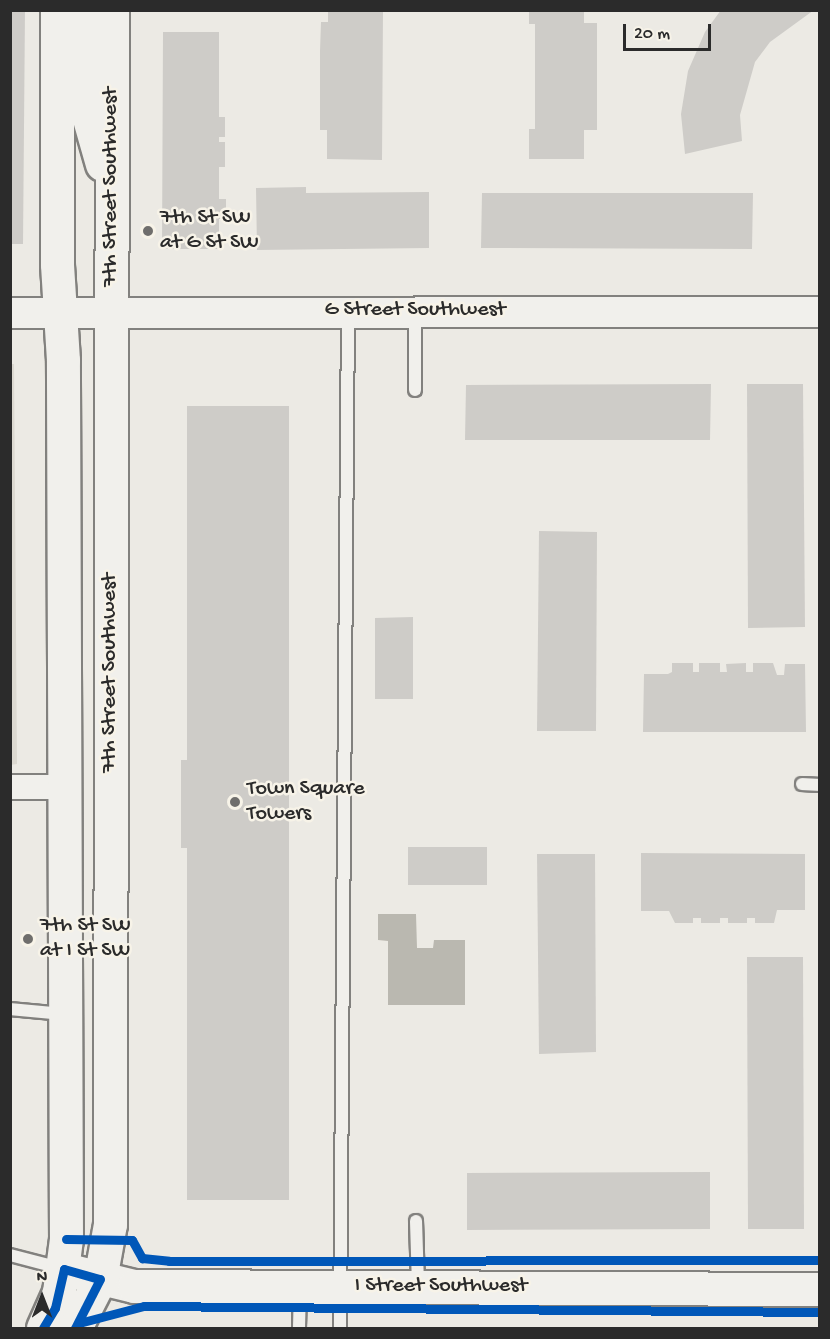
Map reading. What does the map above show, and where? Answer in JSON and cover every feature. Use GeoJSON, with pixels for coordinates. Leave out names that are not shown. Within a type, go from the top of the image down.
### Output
{"type":"FeatureCollection","features":[{"type":"Feature","properties":{"kind":"main road","name":"7th Street Southwest"},"geometry":{"type":"LineString","coordinates":[[43,1329],[55,1308],[64,1269],[65,787],[61,313],[57,264],[57,10]]}},
{"type":"Feature","properties":{"kind":"main road"},"geometry":{"type":"LineString","coordinates":[[80,10],[87,38],[88,115],[113,200]]}},
{"type":"Feature","properties":{"kind":"main road","name":"7th Street Southwest"},"geometry":{"type":"LineString","coordinates":[[75,1329],[100,1279],[110,1224],[112,10]]}},
{"type":"Feature","properties":{"kind":"main road","name":"I Street Southwest"},"geometry":{"type":"LineString","coordinates":[[64,1269],[134,1286],[819,1289]]}},
{"type":"Feature","properties":{"kind":"street","name":"G Street Southwest"},"geometry":{"type":"LineString","coordinates":[[10,313],[819,312]]}},
{"type":"Feature","properties":{"kind":"street"},"geometry":{"type":"LineString","coordinates":[[10,787],[65,787]]}},
{"type":"Feature","properties":{"kind":"lane"},"geometry":{"type":"LineString","coordinates":[[340,1329],[348,311]]}},
{"type":"Feature","properties":{"kind":"lane"},"geometry":{"type":"LineString","coordinates":[[415,311],[415,390]]}},
{"type":"Feature","properties":{"kind":"lane"},"geometry":{"type":"LineString","coordinates":[[802,784],[819,785]]}},
{"type":"Feature","properties":{"kind":"lane"},"geometry":{"type":"LineString","coordinates":[[10,1009],[65,1014]]}},
{"type":"Feature","properties":{"kind":"lane"},"geometry":{"type":"LineString","coordinates":[[416,1221],[418,1287]]}},
{"type":"Feature","properties":{"kind":"lane"},"geometry":{"type":"LineString","coordinates":[[10,1255],[31,1257],[64,1269]]}},
{"type":"Feature","properties":{"kind":"lane"},"geometry":{"type":"LineString","coordinates":[[299,1329],[300,1287]]}},
{"type":"Feature","properties":{"kind":"shaded area"},"geometry":{"type":"Polygon","coordinates":[[[11,364],[14,364],[17,764],[10,765],[11,364]]]}},
{"type":"Feature","properties":{"kind":"shaded area"},"geometry":{"type":"Polygon","coordinates":[[[378,914],[416,914],[417,948],[433,948],[434,940],[465,940],[465,1005],[388,1005],[388,941],[378,940],[378,914]]]}},
{"type":"Feature","properties":{"kind":"building"},"geometry":{"type":"Polygon","coordinates":[[[10,10],[25,10],[23,244],[10,244],[10,10]]]}},
{"type":"Feature","properties":{"kind":"building"},"geometry":{"type":"Polygon","coordinates":[[[328,10],[383,10],[382,160],[327,159],[327,130],[320,130],[320,51],[321,22],[328,22],[328,10]]]}},
{"type":"Feature","properties":{"kind":"building"},"geometry":{"type":"Polygon","coordinates":[[[529,10],[584,10],[584,23],[597,23],[597,130],[584,130],[584,159],[529,159],[529,129],[535,129],[535,24],[529,24],[529,10]]]}},
{"type":"Feature","properties":{"kind":"building"},"geometry":{"type":"Polygon","coordinates":[[[721,10],[814,10],[770,42],[755,62],[740,115],[742,141],[685,154],[681,114],[688,71],[705,32],[721,10]]]}},
{"type":"Feature","properties":{"kind":"building"},"geometry":{"type":"Polygon","coordinates":[[[163,32],[219,32],[219,117],[225,117],[225,137],[219,137],[219,142],[225,142],[225,167],[219,167],[219,199],[226,199],[226,219],[219,219],[219,249],[162,249],[163,32]]]}},
{"type":"Feature","properties":{"kind":"building"},"geometry":{"type":"Polygon","coordinates":[[[306,187],[306,193],[429,192],[429,248],[257,250],[256,188],[306,187]]]}},
{"type":"Feature","properties":{"kind":"building"},"geometry":{"type":"Polygon","coordinates":[[[482,193],[753,193],[752,249],[481,248],[482,193]]]}},
{"type":"Feature","properties":{"kind":"building"},"geometry":{"type":"Polygon","coordinates":[[[711,384],[710,440],[465,440],[466,385],[711,384]]]}},
{"type":"Feature","properties":{"kind":"building"},"geometry":{"type":"Polygon","coordinates":[[[747,384],[803,384],[805,627],[748,628],[747,384]]]}},
{"type":"Feature","properties":{"kind":"building","name":"Town Square Towers"},"geometry":{"type":"Polygon","coordinates":[[[187,406],[289,406],[289,1200],[187,1200],[187,848],[181,848],[181,760],[187,760],[187,406]]]}},
{"type":"Feature","properties":{"kind":"building"},"geometry":{"type":"Polygon","coordinates":[[[539,531],[597,532],[596,731],[537,731],[539,531]]]}},
{"type":"Feature","properties":{"kind":"building"},"geometry":{"type":"Polygon","coordinates":[[[413,617],[413,699],[375,699],[375,618],[413,617]]]}},
{"type":"Feature","properties":{"kind":"building"},"geometry":{"type":"Polygon","coordinates":[[[672,663],[693,663],[693,672],[699,672],[699,663],[720,663],[720,672],[727,672],[726,664],[746,663],[746,672],[753,672],[753,663],[773,663],[777,675],[784,675],[785,664],[805,664],[806,732],[643,732],[644,674],[668,674],[672,672],[672,663]]]}},
{"type":"Feature","properties":{"kind":"building"},"geometry":{"type":"Polygon","coordinates":[[[408,847],[487,847],[487,885],[408,885],[408,847]]]}},
{"type":"Feature","properties":{"kind":"building"},"geometry":{"type":"Polygon","coordinates":[[[641,853],[805,854],[805,910],[777,910],[774,923],[755,923],[755,918],[747,918],[747,923],[728,923],[728,918],[720,918],[720,923],[701,923],[701,918],[693,918],[693,923],[675,923],[669,911],[641,911],[641,853]]]}},
{"type":"Feature","properties":{"kind":"building"},"geometry":{"type":"Polygon","coordinates":[[[537,854],[595,854],[596,1052],[539,1054],[537,854]]]}},
{"type":"Feature","properties":{"kind":"building"},"geometry":{"type":"Polygon","coordinates":[[[747,957],[803,957],[804,1229],[748,1229],[747,957]]]}},
{"type":"Feature","properties":{"kind":"building"},"geometry":{"type":"Polygon","coordinates":[[[710,1172],[710,1229],[467,1230],[467,1173],[710,1172]]]}},
{"type":"Feature","properties":{"kind":"cycle path"},"geometry":{"type":"LineString","coordinates":[[66,1239],[132,1240],[142,1258],[169,1261],[820,1260]]}},
{"type":"Feature","properties":{"kind":"cycle path"},"geometry":{"type":"LineString","coordinates":[[43,1328],[55,1308],[64,1269],[100,1279],[75,1328]]}},
{"type":"Feature","properties":{"kind":"cycle path"},"geometry":{"type":"LineString","coordinates":[[79,1323],[144,1306],[820,1312]]}},
{"type":"Feature","properties":{"kind":"place","name":"7th St SW at G St SW"},"geometry":{"type":"Point","coordinates":[148,231]}},
{"type":"Feature","properties":{"kind":"place","name":"Town Square Towers"},"geometry":{"type":"Point","coordinates":[235,802]}},
{"type":"Feature","properties":{"kind":"place","name":"7th St SW at I St SW"},"geometry":{"type":"Point","coordinates":[28,939]}}]}
